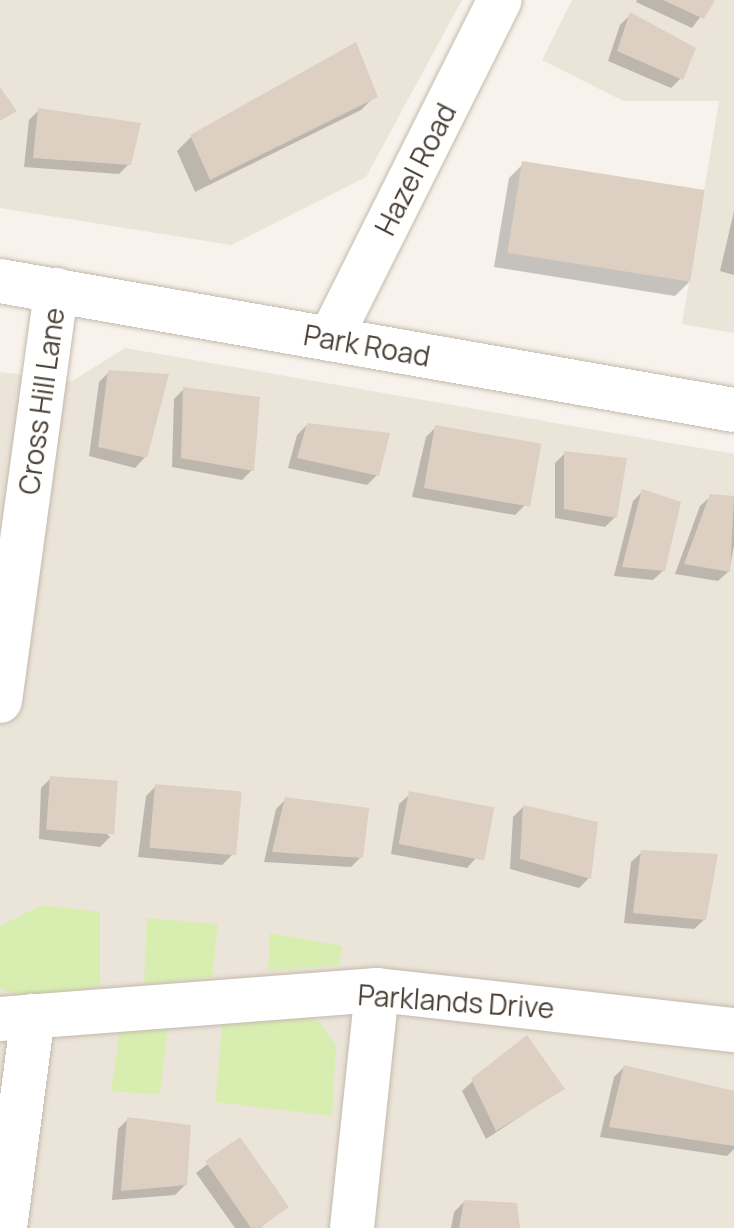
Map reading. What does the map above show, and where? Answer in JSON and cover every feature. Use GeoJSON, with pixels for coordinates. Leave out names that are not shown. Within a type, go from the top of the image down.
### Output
{"type":"FeatureCollection","features":[{"type":"Feature","properties":{"kind":"street","name":"Hazel Road"},"geometry":{"type":"LineString","coordinates":[[330,339],[500,0]]}},
{"type":"Feature","properties":{"kind":"street","name":"Park Road"},"geometry":{"type":"LineString","coordinates":[[0,281],[734,410]]}},
{"type":"Feature","properties":{"kind":"street","name":"Cross Hill Lane"},"geometry":{"type":"LineString","coordinates":[[0,701],[56,290]]}},
{"type":"Feature","properties":{"kind":"street","name":"Parklands Drive"},"geometry":{"type":"LineString","coordinates":[[5,1228],[16,1018],[377,990],[734,1030]]}},
{"type":"Feature","properties":{"kind":"street"},"geometry":{"type":"LineString","coordinates":[[352,1228],[377,990]]}},
{"type":"Feature","properties":{"kind":"shaded area"},"geometry":{"type":"Polygon","coordinates":[[[0,0],[462,0],[366,177],[231,245],[0,208],[0,0]]]}},
{"type":"Feature","properties":{"kind":"shaded area"},"geometry":{"type":"Polygon","coordinates":[[[572,0],[734,0],[734,333],[682,324],[719,101],[623,101],[542,60],[572,0]]]}},
{"type":"Feature","properties":{"kind":"shaded area"},"geometry":{"type":"Polygon","coordinates":[[[125,348],[734,454],[734,1228],[0,1228],[0,372],[72,381],[125,348]]]}},
{"type":"Feature","properties":{"kind":"green space"},"geometry":{"type":"Polygon","coordinates":[[[42,905],[100,912],[100,987],[21,997],[0,988],[0,926],[42,905]]]}},
{"type":"Feature","properties":{"kind":"green space"},"geometry":{"type":"Polygon","coordinates":[[[147,918],[218,924],[212,977],[144,984],[147,918]]]}},
{"type":"Feature","properties":{"kind":"green space"},"geometry":{"type":"Polygon","coordinates":[[[270,933],[342,946],[339,965],[268,971],[270,933]]]}},
{"type":"Feature","properties":{"kind":"green space"},"geometry":{"type":"Polygon","coordinates":[[[296,1013],[319,1022],[336,1045],[332,1116],[215,1102],[222,1026],[235,1016],[296,1013]]]}},
{"type":"Feature","properties":{"kind":"green space"},"geometry":{"type":"Polygon","coordinates":[[[168,1025],[160,1095],[111,1091],[120,1031],[168,1025]]]}},
{"type":"Feature","properties":{"kind":"building"},"geometry":{"type":"Polygon","coordinates":[[[663,0],[715,0],[704,19],[663,0]]]}},
{"type":"Feature","properties":{"kind":"building"},"geometry":{"type":"Polygon","coordinates":[[[630,12],[696,48],[683,80],[617,51],[630,12]]]}},
{"type":"Feature","properties":{"kind":"building"},"geometry":{"type":"Polygon","coordinates":[[[356,42],[378,97],[210,180],[190,135],[356,42]]]}},
{"type":"Feature","properties":{"kind":"building"},"geometry":{"type":"Polygon","coordinates":[[[0,87],[17,111],[0,121],[0,87]]]}},
{"type":"Feature","properties":{"kind":"building"},"geometry":{"type":"Polygon","coordinates":[[[38,108],[141,123],[131,165],[33,158],[38,108]]]}},
{"type":"Feature","properties":{"kind":"building"},"geometry":{"type":"Polygon","coordinates":[[[522,161],[705,190],[690,282],[507,253],[522,161]]]}},
{"type":"Feature","properties":{"kind":"building"},"geometry":{"type":"Polygon","coordinates":[[[108,370],[169,374],[147,458],[98,447],[108,370]]]}},
{"type":"Feature","properties":{"kind":"building"},"geometry":{"type":"Polygon","coordinates":[[[183,387],[260,397],[254,471],[181,458],[183,387]]]}},
{"type":"Feature","properties":{"kind":"building"},"geometry":{"type":"Polygon","coordinates":[[[307,423],[390,433],[379,476],[297,458],[307,423]]]}},
{"type":"Feature","properties":{"kind":"building"},"geometry":{"type":"Polygon","coordinates":[[[435,425],[541,444],[530,507],[424,488],[435,425]]]}},
{"type":"Feature","properties":{"kind":"building"},"geometry":{"type":"Polygon","coordinates":[[[564,451],[627,458],[617,518],[564,509],[564,451]]]}},
{"type":"Feature","properties":{"kind":"building"},"geometry":{"type":"Polygon","coordinates":[[[642,489],[681,502],[665,571],[622,567],[642,489]]]}},
{"type":"Feature","properties":{"kind":"building"},"geometry":{"type":"Polygon","coordinates":[[[710,494],[734,496],[730,572],[684,564],[710,494]]]}},
{"type":"Feature","properties":{"kind":"building"},"geometry":{"type":"Polygon","coordinates":[[[50,776],[118,781],[114,835],[46,830],[50,776]]]}},
{"type":"Feature","properties":{"kind":"building"},"geometry":{"type":"Polygon","coordinates":[[[155,784],[242,792],[236,855],[149,848],[155,784]]]}},
{"type":"Feature","properties":{"kind":"building"},"geometry":{"type":"Polygon","coordinates":[[[409,791],[494,808],[484,861],[399,844],[409,791]]]}},
{"type":"Feature","properties":{"kind":"building"},"geometry":{"type":"Polygon","coordinates":[[[285,797],[369,808],[363,858],[272,852],[285,797]]]}},
{"type":"Feature","properties":{"kind":"building"},"geometry":{"type":"Polygon","coordinates":[[[523,805],[598,822],[591,879],[520,859],[523,805]]]}},
{"type":"Feature","properties":{"kind":"building"},"geometry":{"type":"Polygon","coordinates":[[[641,850],[718,854],[706,920],[633,913],[641,850]]]}},
{"type":"Feature","properties":{"kind":"building"},"geometry":{"type":"Polygon","coordinates":[[[527,1035],[565,1089],[496,1131],[471,1079],[527,1035]]]}},
{"type":"Feature","properties":{"kind":"building"},"geometry":{"type":"Polygon","coordinates":[[[624,1065],[734,1091],[734,1146],[609,1127],[624,1065]]]}},
{"type":"Feature","properties":{"kind":"building"},"geometry":{"type":"Polygon","coordinates":[[[127,1117],[191,1125],[187,1185],[121,1191],[127,1117]]]}},
{"type":"Feature","properties":{"kind":"building"},"geometry":{"type":"Polygon","coordinates":[[[240,1137],[289,1207],[259,1228],[251,1228],[205,1161],[240,1137]]]}},
{"type":"Feature","properties":{"kind":"building"},"geometry":{"type":"Polygon","coordinates":[[[464,1200],[517,1203],[520,1228],[459,1228],[464,1200]]]}}]}
